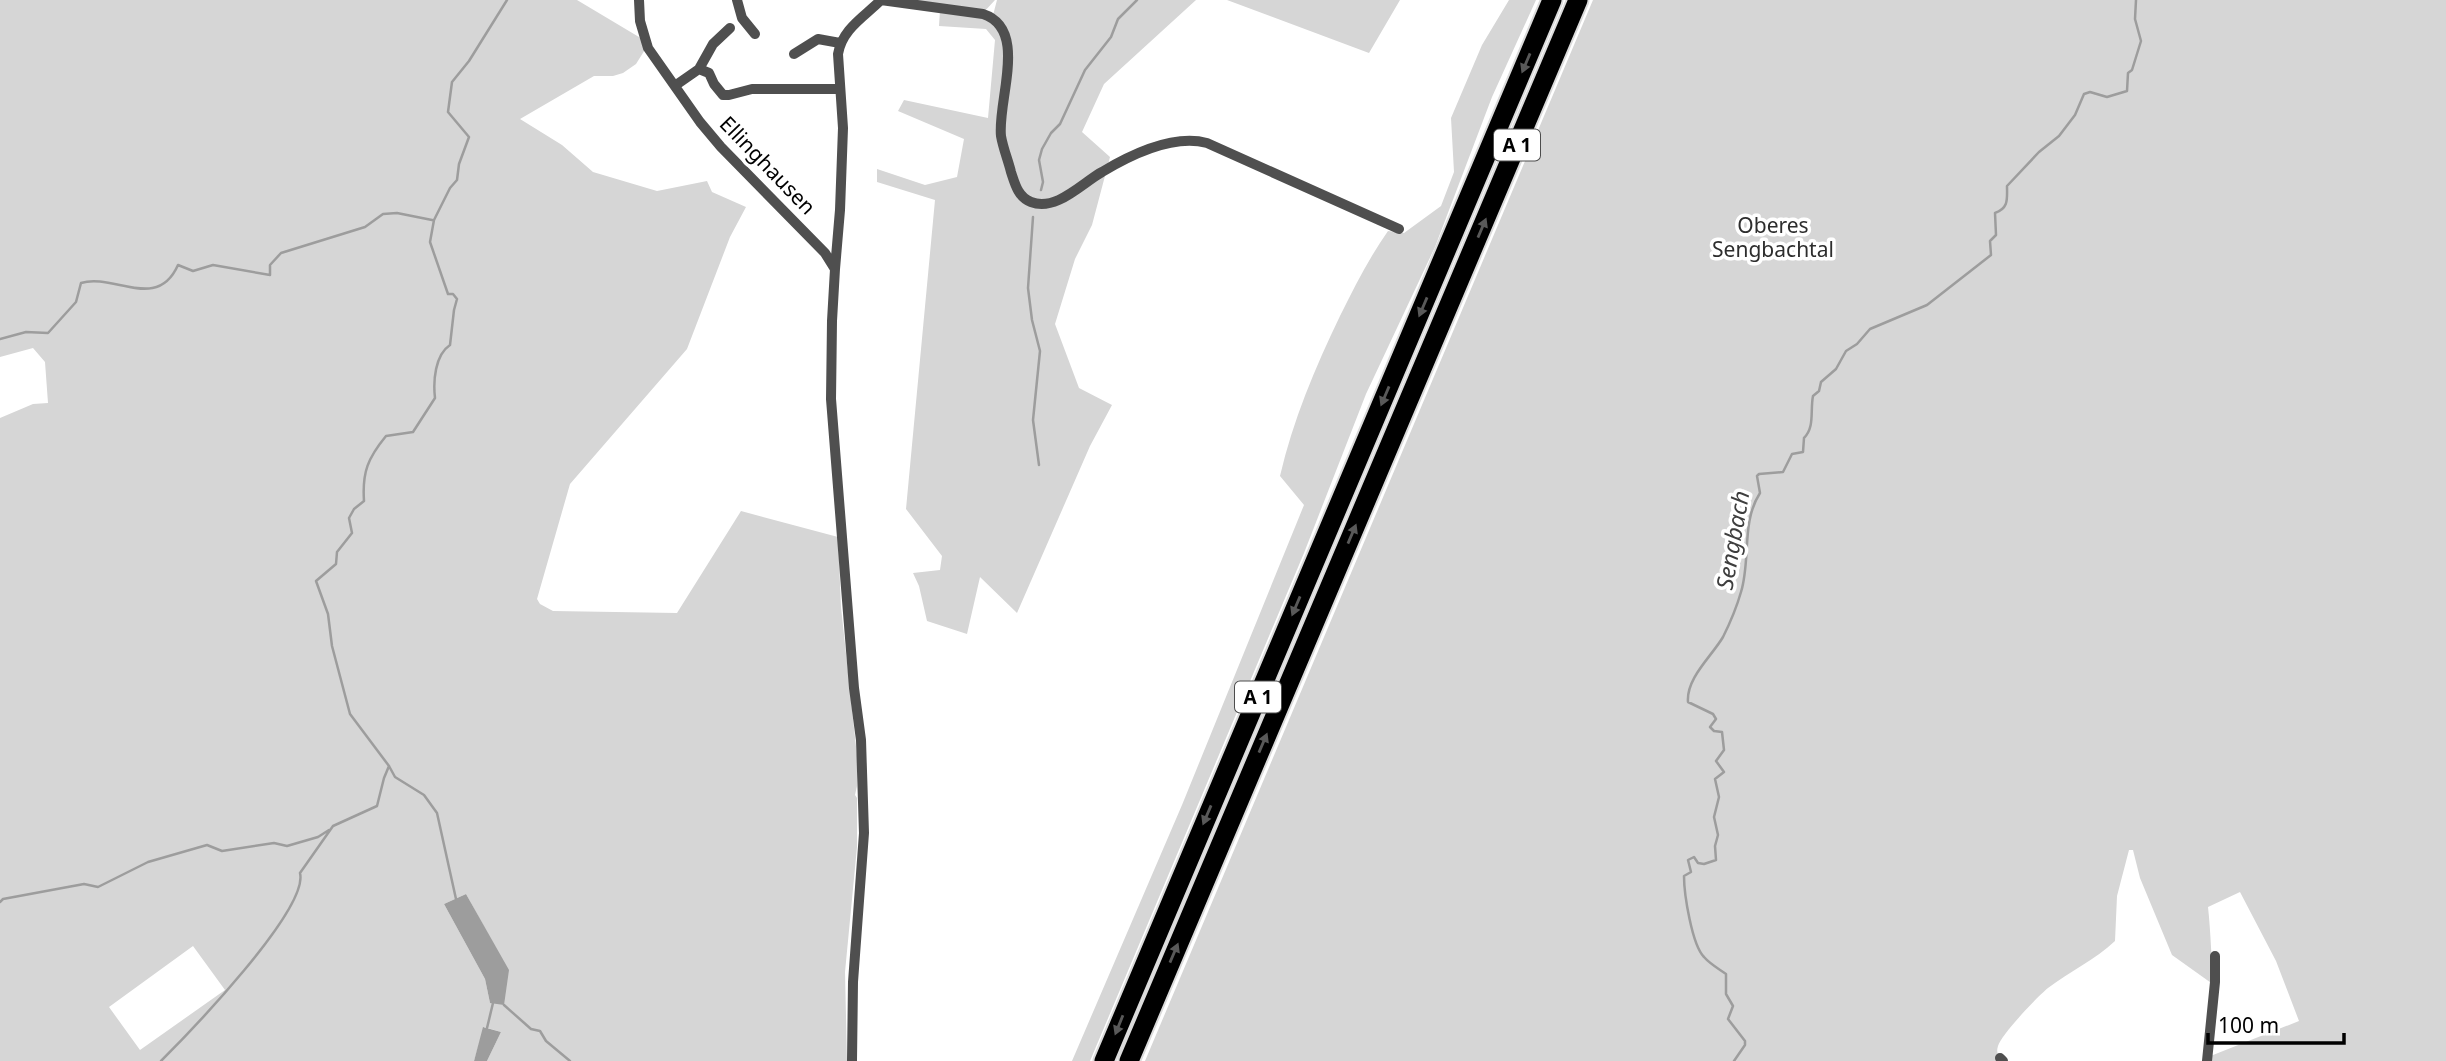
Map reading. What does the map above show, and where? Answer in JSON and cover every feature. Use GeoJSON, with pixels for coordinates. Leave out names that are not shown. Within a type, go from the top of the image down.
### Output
{"type":"FeatureCollection","features":[{"type":"Feature","properties":{"kind":"highway","name":"A 1"},"geometry":{"type":"LineString","coordinates":[[1104,1061],[1552,0]]}},
{"type":"Feature","properties":{"kind":"highway","name":"A 1"},"geometry":{"type":"LineString","coordinates":[[1129,1061],[1578,0]]}},
{"type":"Feature","properties":{"kind":"street","name":"Ellinghausen"},"geometry":{"type":"LineString","coordinates":[[639,0],[640,21],[648,48],[700,122],[825,253],[835,269]]}},
{"type":"Feature","properties":{"kind":"street"},"geometry":{"type":"LineString","coordinates":[[737,0],[742,18],[755,34]]}},
{"type":"Feature","properties":{"kind":"street"},"geometry":{"type":"LineString","coordinates":[[794,54],[818,39],[840,43],[850,29],[881,0],[983,14],[996,20],[1006,34],[1008,54],[1001,134],[1016,187],[1020,194],[1035,203],[1051,202],[1069,194],[1099,173],[1129,158],[1170,143],[1195,140],[1399,229]]}},
{"type":"Feature","properties":{"kind":"street"},"geometry":{"type":"LineString","coordinates":[[676,85],[699,69],[713,44],[730,28]]}},
{"type":"Feature","properties":{"kind":"street","name":"Ellinghausen"},"geometry":{"type":"LineString","coordinates":[[840,43],[838,54],[842,148],[831,399],[843,565],[861,740],[864,820],[853,982],[852,1061]]}},
{"type":"Feature","properties":{"kind":"street","name":"Ellinghausen"},"geometry":{"type":"LineString","coordinates":[[699,69],[709,73],[714,85],[729,96],[751,89],[840,89]]}},
{"type":"Feature","properties":{"kind":"street"},"geometry":{"type":"LineString","coordinates":[[2207,1061],[2215,982],[2214,956]]}},
{"type":"Feature","properties":{"kind":"green space"},"geometry":{"type":"Polygon","coordinates":[[[0,0],[577,0],[644,40],[646,48],[636,64],[623,73],[594,76],[520,119],[562,145],[593,172],[657,191],[707,181],[712,192],[746,207],[730,237],[687,349],[570,484],[537,599],[540,604],[553,611],[677,613],[741,511],[838,537],[841,607],[857,756],[857,847],[845,972],[847,1061],[487,1061],[501,1032],[484,1027],[474,1061],[0,1061],[0,418],[33,404],[48,403],[45,362],[33,348],[0,357],[0,0]],[[466,894],[444,904],[485,979],[490,1003],[508,970],[466,894]],[[193,946],[109,1007],[140,1050],[225,990],[193,946]]]}},
{"type":"Feature","properties":{"kind":"green space"},"geometry":{"type":"Polygon","coordinates":[[[895,0],[995,0],[984,12],[895,0]]]}},
{"type":"Feature","properties":{"kind":"green space"},"geometry":{"type":"Polygon","coordinates":[[[997,0],[1196,0],[1104,84],[1082,132],[1110,157],[1092,225],[1075,259],[1055,324],[1079,388],[1112,405],[1090,446],[1017,613],[980,577],[967,634],[927,621],[919,586],[913,573],[940,570],[942,556],[906,509],[935,200],[877,182],[877,169],[925,185],[957,177],[964,139],[898,111],[904,100],[988,118],[995,40],[986,29],[939,26],[940,10],[992,19],[997,0]]]}},
{"type":"Feature","properties":{"kind":"green space"},"geometry":{"type":"Polygon","coordinates":[[[1227,0],[1400,0],[1369,53],[1227,0]]]}},
{"type":"Feature","properties":{"kind":"green space"},"geometry":{"type":"Polygon","coordinates":[[[1509,0],[1536,0],[1492,97],[1435,247],[1366,394],[1304,553],[1090,1061],[1072,1061],[1182,805],[1304,505],[1280,476],[1291,435],[1313,375],[1351,294],[1388,231],[1404,233],[1441,206],[1454,172],[1451,118],[1482,45],[1509,0]]]}},
{"type":"Feature","properties":{"kind":"green space","name":"Oberes Sengbachtal"},"geometry":{"type":"Polygon","coordinates":[[[1593,0],[2446,0],[2446,1061],[2208,1061],[2208,1057],[2299,1021],[2276,961],[2240,892],[2208,907],[2214,985],[2172,955],[2140,878],[2133,850],[2129,850],[2117,896],[2115,941],[2048,988],[2029,1007],[1998,1046],[2001,1061],[1145,1061],[1593,0]]]}},
{"type":"Feature","properties":{"kind":"shaded area"},"geometry":{"type":"Polygon","coordinates":[[[466,894],[509,970],[504,1005],[490,1003],[485,979],[444,904],[466,894]]]}},
{"type":"Feature","properties":{"kind":"shaded area"},"geometry":{"type":"Polygon","coordinates":[[[483,1027],[501,1032],[487,1061],[474,1061],[483,1027]]]}},
{"type":"Feature","properties":{"kind":"waterway"},"geometry":{"type":"LineString","coordinates":[[456,899],[437,813],[424,795],[395,777],[350,714],[332,646],[328,614],[316,581],[336,564],[337,552],[352,533],[349,518],[354,509],[364,501],[365,473],[375,451],[386,436],[413,432],[435,398],[436,369],[441,355],[450,345],[457,299],[453,294],[448,294],[430,242],[434,220],[457,180],[459,164],[469,137],[448,112],[452,82],[469,61],[507,0]]}},
{"type":"Feature","properties":{"kind":"waterway"},"geometry":{"type":"LineString","coordinates":[[1041,190],[1043,182],[1039,160],[1042,149],[1060,124],[1085,70],[1111,37],[1118,19],[1137,0]]}},
{"type":"Feature","properties":{"kind":"waterway","name":"Sengbach"},"geometry":{"type":"LineString","coordinates":[[1734,1061],[1745,1041],[1728,1019],[1733,1006],[1726,994],[1726,974],[1704,957],[1696,942],[1687,906],[1684,876],[1691,872],[1688,860],[1694,857],[1698,863],[1704,864],[1716,860],[1715,846],[1718,835],[1714,817],[1719,797],[1715,779],[1724,772],[1716,761],[1724,750],[1722,732],[1714,731],[1710,727],[1716,719],[1713,714],[1688,702],[1688,693],[1695,676],[1723,637],[1739,597],[1746,567],[1750,516],[1760,493],[1757,476],[1783,472],[1792,454],[1803,452],[1804,438],[1811,424],[1813,396],[1819,391],[1821,382],[1836,369],[1846,351],[1857,344],[1870,329],[1927,305],[1991,255],[1990,241],[1996,235],[1995,213],[2005,206],[2007,186],[2039,152],[2059,136],[2075,115],[2084,94],[2090,92],[2107,97],[2127,91],[2128,73],[2132,70],[2141,41],[2135,19],[2136,0]]}},
{"type":"Feature","properties":{"kind":"waterway"},"geometry":{"type":"LineString","coordinates":[[0,339],[26,332],[48,333],[76,302],[81,283],[94,281],[147,289],[159,286],[169,279],[178,265],[193,271],[213,265],[270,275],[270,265],[281,253],[365,227],[383,214],[397,213],[432,220]]}},
{"type":"Feature","properties":{"kind":"waterway"},"geometry":{"type":"LineString","coordinates":[[1033,217],[1028,288],[1040,351],[1033,420],[1039,465]]}},
{"type":"Feature","properties":{"kind":"waterway"},"geometry":{"type":"LineString","coordinates":[[161,1061],[220,999],[267,941],[286,914],[298,890],[300,873],[333,826],[377,806],[389,766]]}},
{"type":"Feature","properties":{"kind":"waterway"},"geometry":{"type":"LineString","coordinates":[[0,902],[3,899],[84,884],[98,887],[148,862],[207,845],[222,851],[274,843],[287,846],[318,837],[329,830]]}},
{"type":"Feature","properties":{"kind":"waterway"},"geometry":{"type":"LineString","coordinates":[[487,1028],[493,1003]]}},
{"type":"Feature","properties":{"kind":"waterway"},"geometry":{"type":"LineString","coordinates":[[504,1005],[531,1029],[540,1031],[546,1041],[570,1061]]}}]}
